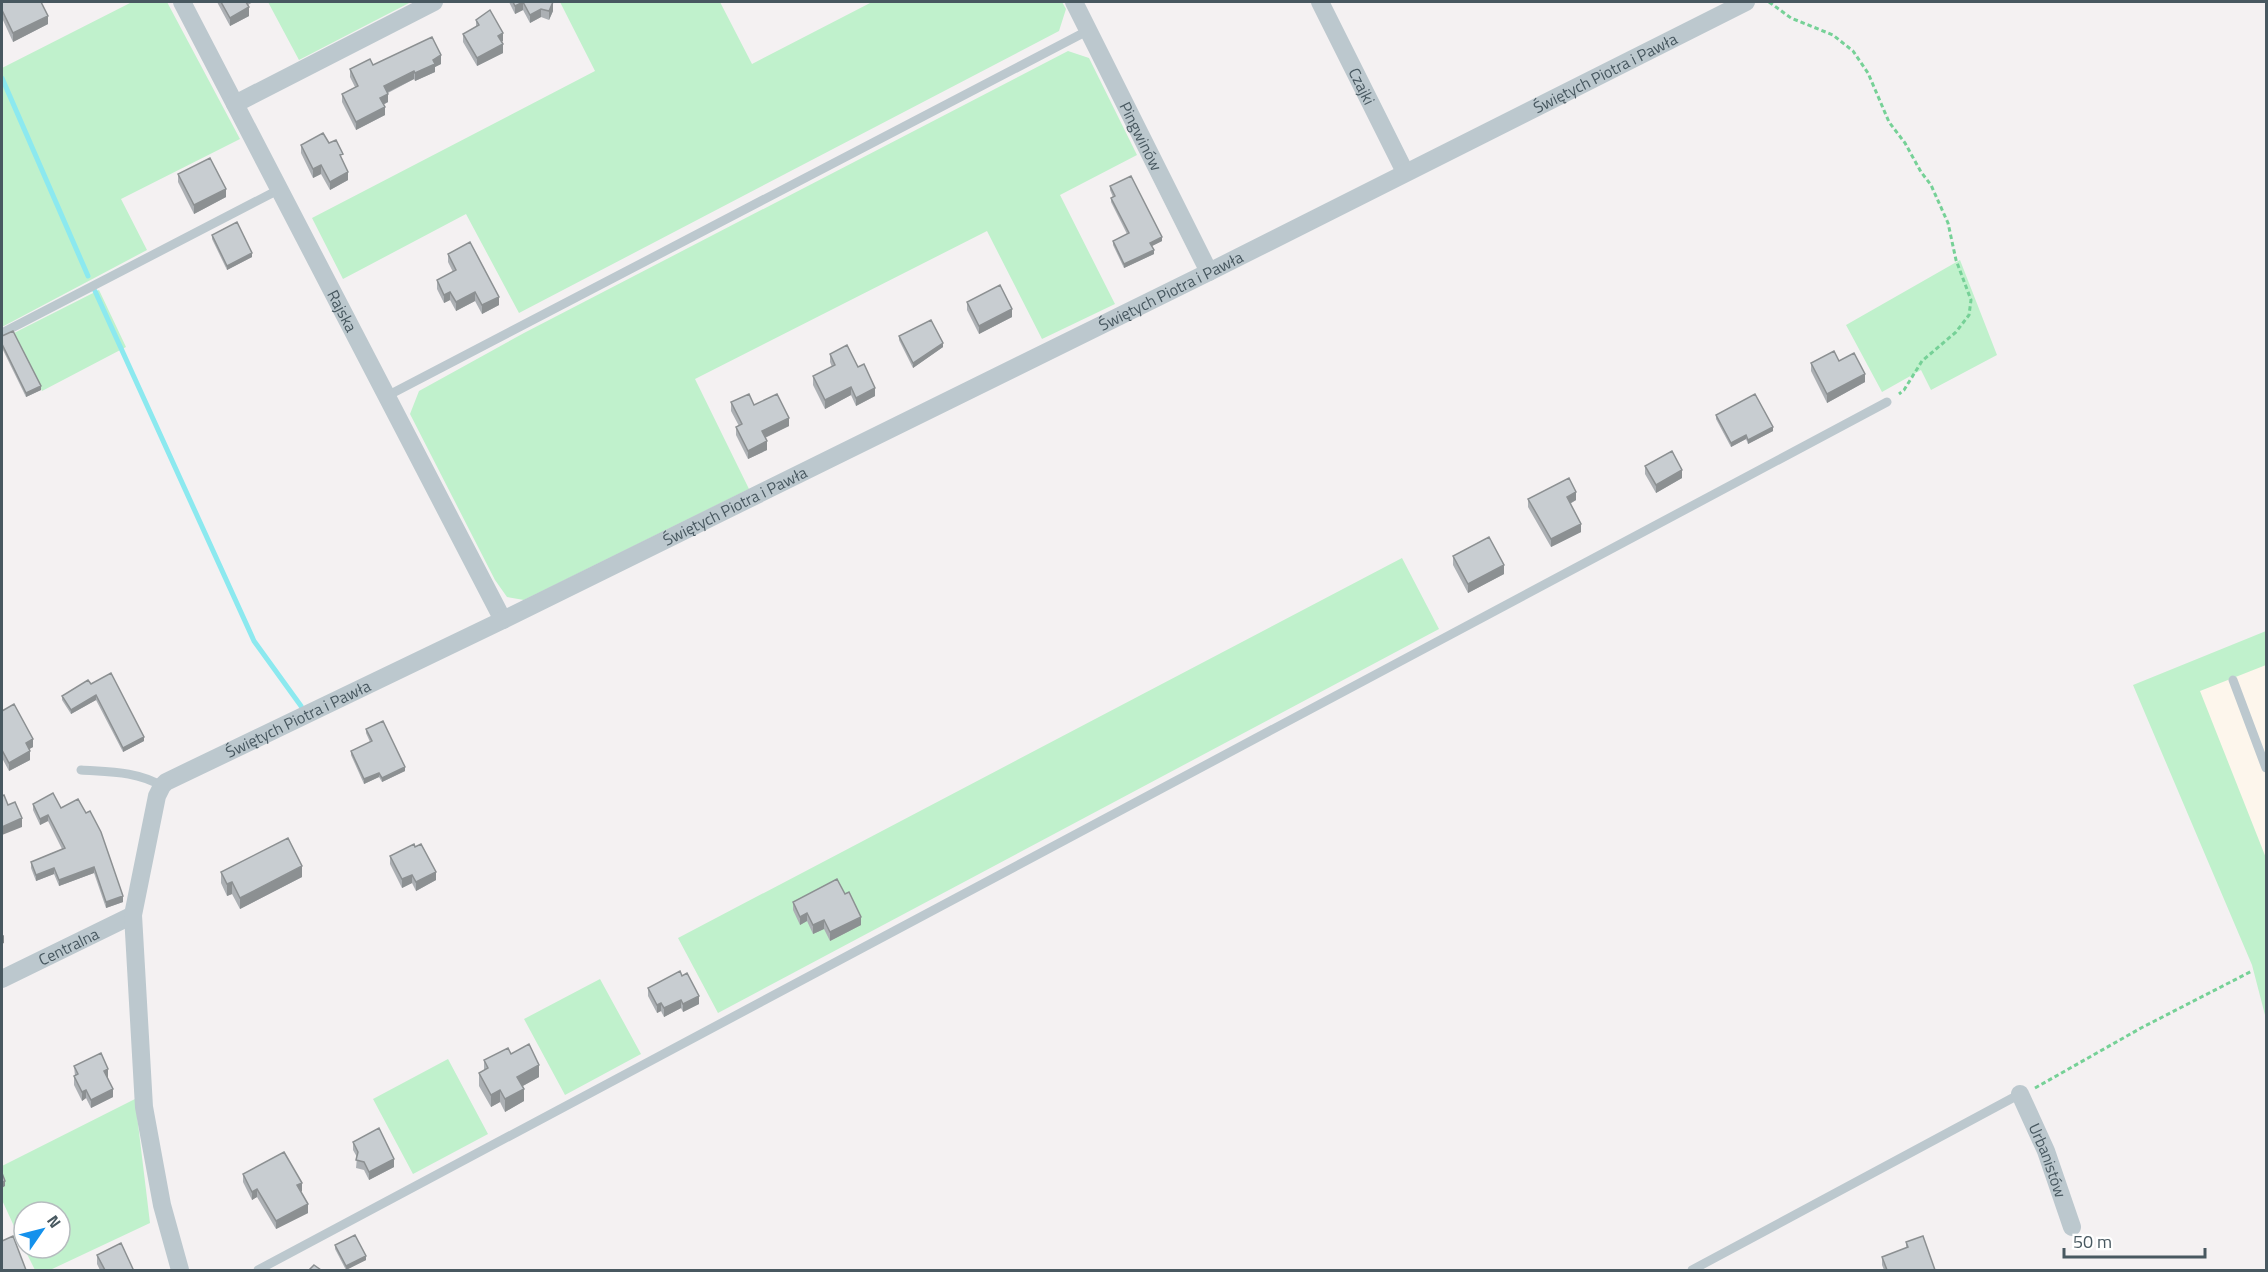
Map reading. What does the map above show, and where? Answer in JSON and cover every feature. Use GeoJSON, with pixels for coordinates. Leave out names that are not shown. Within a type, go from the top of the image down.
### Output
{"type":"FeatureCollection","features":[{"type":"Feature","properties":{"kind":"street","name":"Rajska"},"geometry":{"type":"LineString","coordinates":[[182,2],[503,620]]}},
{"type":"Feature","properties":{"kind":"street"},"geometry":{"type":"LineString","coordinates":[[235,104],[434,2]]}},
{"type":"Feature","properties":{"kind":"street","name":"Pingwinów"},"geometry":{"type":"LineString","coordinates":[[1074,2],[1209,272]]}},
{"type":"Feature","properties":{"kind":"street","name":"Czajki"},"geometry":{"type":"LineString","coordinates":[[1320,2],[1405,172]]}},
{"type":"Feature","properties":{"kind":"street","name":"Świętych Piotra i Pawła"},"geometry":{"type":"LineString","coordinates":[[162,786],[172,779],[503,620],[1209,272],[1746,2]]}},
{"type":"Feature","properties":{"kind":"street"},"geometry":{"type":"LineString","coordinates":[[162,786],[157,796],[134,915],[144,1107],[162,1205],[180,1270]]}},
{"type":"Feature","properties":{"kind":"street","name":"Centralna"},"geometry":{"type":"LineString","coordinates":[[2,979],[134,915]]}},
{"type":"Feature","properties":{"kind":"street","name":"Urbanistów"},"geometry":{"type":"LineString","coordinates":[[2020,1094],[2046,1151],[2072,1227]]}},
{"type":"Feature","properties":{"kind":"lane"},"geometry":{"type":"LineString","coordinates":[[387,396],[1089,30]]}},
{"type":"Feature","properties":{"kind":"lane"},"geometry":{"type":"LineString","coordinates":[[2,333],[280,189]]}},
{"type":"Feature","properties":{"kind":"lane"},"geometry":{"type":"LineString","coordinates":[[258,1270],[1887,402]]}},
{"type":"Feature","properties":{"kind":"lane"},"geometry":{"type":"LineString","coordinates":[[2233,680],[2266,768]]}},
{"type":"Feature","properties":{"kind":"lane"},"geometry":{"type":"LineString","coordinates":[[81,770],[131,773],[148,778],[162,786]]}},
{"type":"Feature","properties":{"kind":"lane"},"geometry":{"type":"LineString","coordinates":[[1692,1270],[2020,1094]]}},
{"type":"Feature","properties":{"kind":"path"},"geometry":{"type":"LineString","coordinates":[[1769,2],[1791,18],[1842,41],[1861,62],[1889,122],[1905,143],[1943,209],[1951,233],[1956,260],[1968,291],[1971,308],[1965,322],[1922,361],[1904,390],[1887,402]]}},
{"type":"Feature","properties":{"kind":"path"},"geometry":{"type":"LineString","coordinates":[[2020,1094],[2252,971]]}},
{"type":"Feature","properties":{"kind":"shaded area"},"geometry":{"type":"Polygon","coordinates":[[[2266,636],[2266,878],[2176,673],[2266,636]]]}},
{"type":"Feature","properties":{"kind":"green space"},"geometry":{"type":"Polygon","coordinates":[[[132,2],[167,2],[240,139],[121,199],[147,250],[2,327],[2,68],[132,2]]]}},
{"type":"Feature","properties":{"kind":"green space"},"geometry":{"type":"Polygon","coordinates":[[[268,2],[411,2],[299,60],[268,2]]]}},
{"type":"Feature","properties":{"kind":"green space"},"geometry":{"type":"Polygon","coordinates":[[[560,2],[720,2],[752,64],[872,2],[1062,2],[1066,9],[1059,31],[519,313],[466,214],[343,279],[312,218],[595,71],[560,2]]]}},
{"type":"Feature","properties":{"kind":"green space"},"geometry":{"type":"Polygon","coordinates":[[[1068,51],[1089,58],[1137,155],[1060,195],[1115,304],[1042,339],[987,231],[695,379],[749,489],[524,600],[507,597],[495,580],[410,414],[419,391],[524,333],[1068,51]]]}},
{"type":"Feature","properties":{"kind":"green space"},"geometry":{"type":"Polygon","coordinates":[[[1960,260],[1997,355],[1931,390],[1921,370],[1882,392],[1846,325],[1960,260]]]}},
{"type":"Feature","properties":{"kind":"green space"},"geometry":{"type":"Polygon","coordinates":[[[99,290],[126,347],[42,391],[14,333],[99,290]]]}},
{"type":"Feature","properties":{"kind":"green space"},"geometry":{"type":"Polygon","coordinates":[[[1402,558],[1439,629],[718,1013],[678,938],[1402,558]]]}},
{"type":"Feature","properties":{"kind":"green space"},"geometry":{"type":"Polygon","coordinates":[[[2266,631],[2266,665],[2200,691],[2266,858],[2265,1015],[2252,965],[2133,685],[2266,631]]]}},
{"type":"Feature","properties":{"kind":"green space"},"geometry":{"type":"Polygon","coordinates":[[[600,979],[641,1054],[565,1095],[524,1019],[600,979]]]}},
{"type":"Feature","properties":{"kind":"green space"},"geometry":{"type":"Polygon","coordinates":[[[448,1059],[488,1134],[413,1174],[373,1099],[448,1059]]]}},
{"type":"Feature","properties":{"kind":"green space"},"geometry":{"type":"Polygon","coordinates":[[[135,1099],[150,1223],[72,1260],[72,1200],[12,1200],[12,1222],[2,1200],[2,1166],[135,1099]]]}},
{"type":"Feature","properties":{"kind":"green space"},"geometry":{"type":"Polygon","coordinates":[[[30,1260],[71,1260],[50,1270],[35,1270],[30,1260]]]}},
{"type":"Feature","properties":{"kind":"building"},"geometry":{"type":"Polygon","coordinates":[[[2,2],[41,2],[48,16],[13,33],[2,10],[2,2]]]}},
{"type":"Feature","properties":{"kind":"building"},"geometry":{"type":"Polygon","coordinates":[[[221,2],[246,2],[249,7],[230,18],[221,2]]]}},
{"type":"Feature","properties":{"kind":"building"},"geometry":{"type":"Polygon","coordinates":[[[523,2],[553,2],[549,11],[541,9],[530,15],[523,2]]]}},
{"type":"Feature","properties":{"kind":"building"},"geometry":{"type":"Polygon","coordinates":[[[490,10],[503,33],[498,36],[503,44],[477,58],[463,34],[479,25],[476,20],[490,10]]]}},
{"type":"Feature","properties":{"kind":"building"},"geometry":{"type":"Polygon","coordinates":[[[432,37],[441,55],[433,60],[435,64],[415,73],[414,71],[384,86],[388,94],[380,98],[385,107],[356,122],[342,94],[358,86],[350,69],[370,59],[373,65],[432,37]]]}},
{"type":"Feature","properties":{"kind":"building"},"geometry":{"type":"Polygon","coordinates":[[[323,133],[329,143],[336,140],[348,172],[330,182],[321,165],[313,169],[301,145],[323,133]]]}},
{"type":"Feature","properties":{"kind":"building"},"geometry":{"type":"Polygon","coordinates":[[[210,158],[226,189],[194,205],[178,174],[210,158]]]}},
{"type":"Feature","properties":{"kind":"building"},"geometry":{"type":"Polygon","coordinates":[[[1131,176],[1162,237],[1150,243],[1154,250],[1124,264],[1113,241],[1129,233],[1111,198],[1115,196],[1110,186],[1131,176]]]}},
{"type":"Feature","properties":{"kind":"building"},"geometry":{"type":"Polygon","coordinates":[[[237,222],[252,253],[227,266],[212,235],[237,222]]]}},
{"type":"Feature","properties":{"kind":"building"},"geometry":{"type":"Polygon","coordinates":[[[470,242],[499,297],[482,305],[475,292],[456,302],[450,292],[444,295],[437,280],[456,270],[448,254],[470,242]]]}},
{"type":"Feature","properties":{"kind":"building"},"geometry":{"type":"Polygon","coordinates":[[[1000,285],[1012,309],[979,326],[967,302],[1000,285]]]}},
{"type":"Feature","properties":{"kind":"building"},"geometry":{"type":"Polygon","coordinates":[[[931,320],[943,343],[913,363],[899,336],[931,320]]]}},
{"type":"Feature","properties":{"kind":"building"},"geometry":{"type":"Polygon","coordinates":[[[13,331],[41,386],[26,393],[2,344],[2,336],[13,331]]]}},
{"type":"Feature","properties":{"kind":"building"},"geometry":{"type":"Polygon","coordinates":[[[847,345],[858,367],[864,364],[875,388],[856,398],[851,387],[825,400],[813,376],[835,365],[830,354],[847,345]]]}},
{"type":"Feature","properties":{"kind":"building"},"geometry":{"type":"Polygon","coordinates":[[[1834,351],[1839,361],[1854,353],[1865,374],[1827,394],[1811,363],[1834,351]]]}},
{"type":"Feature","properties":{"kind":"building"},"geometry":{"type":"Polygon","coordinates":[[[749,394],[754,405],[777,394],[789,418],[762,431],[767,441],[748,451],[736,427],[742,424],[731,402],[749,394]]]}},
{"type":"Feature","properties":{"kind":"building"},"geometry":{"type":"Polygon","coordinates":[[[1755,394],[1773,427],[1748,440],[1746,435],[1731,443],[1716,415],[1755,394]]]}},
{"type":"Feature","properties":{"kind":"building"},"geometry":{"type":"Polygon","coordinates":[[[1672,451],[1682,470],[1656,485],[1645,466],[1672,451]]]}},
{"type":"Feature","properties":{"kind":"building"},"geometry":{"type":"Polygon","coordinates":[[[1569,478],[1576,492],[1567,497],[1581,524],[1551,539],[1528,499],[1569,478]]]}},
{"type":"Feature","properties":{"kind":"building"},"geometry":{"type":"Polygon","coordinates":[[[1489,537],[1504,565],[1468,584],[1453,556],[1489,537]]]}},
{"type":"Feature","properties":{"kind":"building"},"geometry":{"type":"Polygon","coordinates":[[[111,673],[144,737],[123,748],[96,695],[71,710],[62,696],[88,680],[91,684],[111,673]]]}},
{"type":"Feature","properties":{"kind":"building"},"geometry":{"type":"Polygon","coordinates":[[[14,704],[33,739],[26,743],[30,751],[9,763],[2,750],[2,711],[14,704]]]}},
{"type":"Feature","properties":{"kind":"building"},"geometry":{"type":"Polygon","coordinates":[[[383,721],[405,767],[382,778],[379,773],[364,779],[351,751],[372,741],[366,729],[383,721]]]}},
{"type":"Feature","properties":{"kind":"building"},"geometry":{"type":"Polygon","coordinates":[[[53,793],[61,808],[78,799],[86,813],[90,811],[101,832],[123,896],[106,902],[94,867],[59,880],[54,868],[36,875],[31,862],[65,848],[48,815],[40,819],[33,804],[53,793]]]}},
{"type":"Feature","properties":{"kind":"building"},"geometry":{"type":"Polygon","coordinates":[[[4,795],[8,805],[15,802],[22,818],[2,827],[2,796],[4,795]]]}},
{"type":"Feature","properties":{"kind":"building"},"geometry":{"type":"Polygon","coordinates":[[[288,838],[302,866],[240,898],[232,882],[227,884],[221,872],[288,838]]]}},
{"type":"Feature","properties":{"kind":"building"},"geometry":{"type":"Polygon","coordinates":[[[414,844],[415,847],[421,844],[436,872],[416,882],[412,875],[402,879],[390,856],[414,844]]]}},
{"type":"Feature","properties":{"kind":"building"},"geometry":{"type":"Polygon","coordinates":[[[837,879],[845,894],[849,892],[861,917],[830,932],[824,920],[813,925],[807,913],[800,917],[793,902],[837,879]]]}},
{"type":"Feature","properties":{"kind":"building"},"geometry":{"type":"Polygon","coordinates":[[[680,971],[682,976],[687,973],[699,996],[683,1004],[681,1000],[664,1008],[661,1003],[657,1005],[648,988],[680,971]]]}},
{"type":"Feature","properties":{"kind":"building"},"geometry":{"type":"Polygon","coordinates":[[[529,1044],[539,1065],[517,1077],[524,1089],[505,1099],[500,1090],[491,1095],[479,1073],[488,1068],[484,1060],[508,1048],[511,1054],[529,1044]]]}},
{"type":"Feature","properties":{"kind":"building"},"geometry":{"type":"Polygon","coordinates":[[[101,1053],[108,1069],[104,1071],[113,1089],[91,1100],[86,1090],[82,1092],[74,1076],[78,1074],[74,1066],[101,1053]]]}},
{"type":"Feature","properties":{"kind":"building"},"geometry":{"type":"Polygon","coordinates":[[[379,1128],[394,1159],[369,1172],[364,1162],[356,1160],[358,1152],[353,1142],[379,1128]]]}},
{"type":"Feature","properties":{"kind":"building"},"geometry":{"type":"Polygon","coordinates":[[[284,1152],[302,1183],[297,1185],[308,1204],[276,1221],[257,1189],[252,1192],[243,1174],[284,1152]]]}},
{"type":"Feature","properties":{"kind":"building"},"geometry":{"type":"Polygon","coordinates":[[[355,1235],[366,1256],[346,1266],[335,1245],[355,1235]]]}},
{"type":"Feature","properties":{"kind":"building"},"geometry":{"type":"Polygon","coordinates":[[[12,1236],[12,1260],[22,1260],[26,1270],[2,1270],[2,1241],[12,1236]]]}},
{"type":"Feature","properties":{"kind":"building"},"geometry":{"type":"Polygon","coordinates":[[[1923,1236],[1935,1270],[1887,1270],[1882,1257],[1908,1247],[1906,1242],[1923,1236]]]}},
{"type":"Feature","properties":{"kind":"building"},"geometry":{"type":"Polygon","coordinates":[[[121,1243],[133,1269],[105,1270],[97,1255],[121,1243]]]}},
{"type":"Feature","properties":{"kind":"building"},"geometry":{"type":"Polygon","coordinates":[[[314,1265],[321,1270],[309,1270],[314,1265]]]}},
{"type":"Feature","properties":{"kind":"waterway"},"geometry":{"type":"LineString","coordinates":[[2,78],[88,276]]}},
{"type":"Feature","properties":{"kind":"waterway"},"geometry":{"type":"LineString","coordinates":[[95,291],[254,641],[301,706]]}}]}
